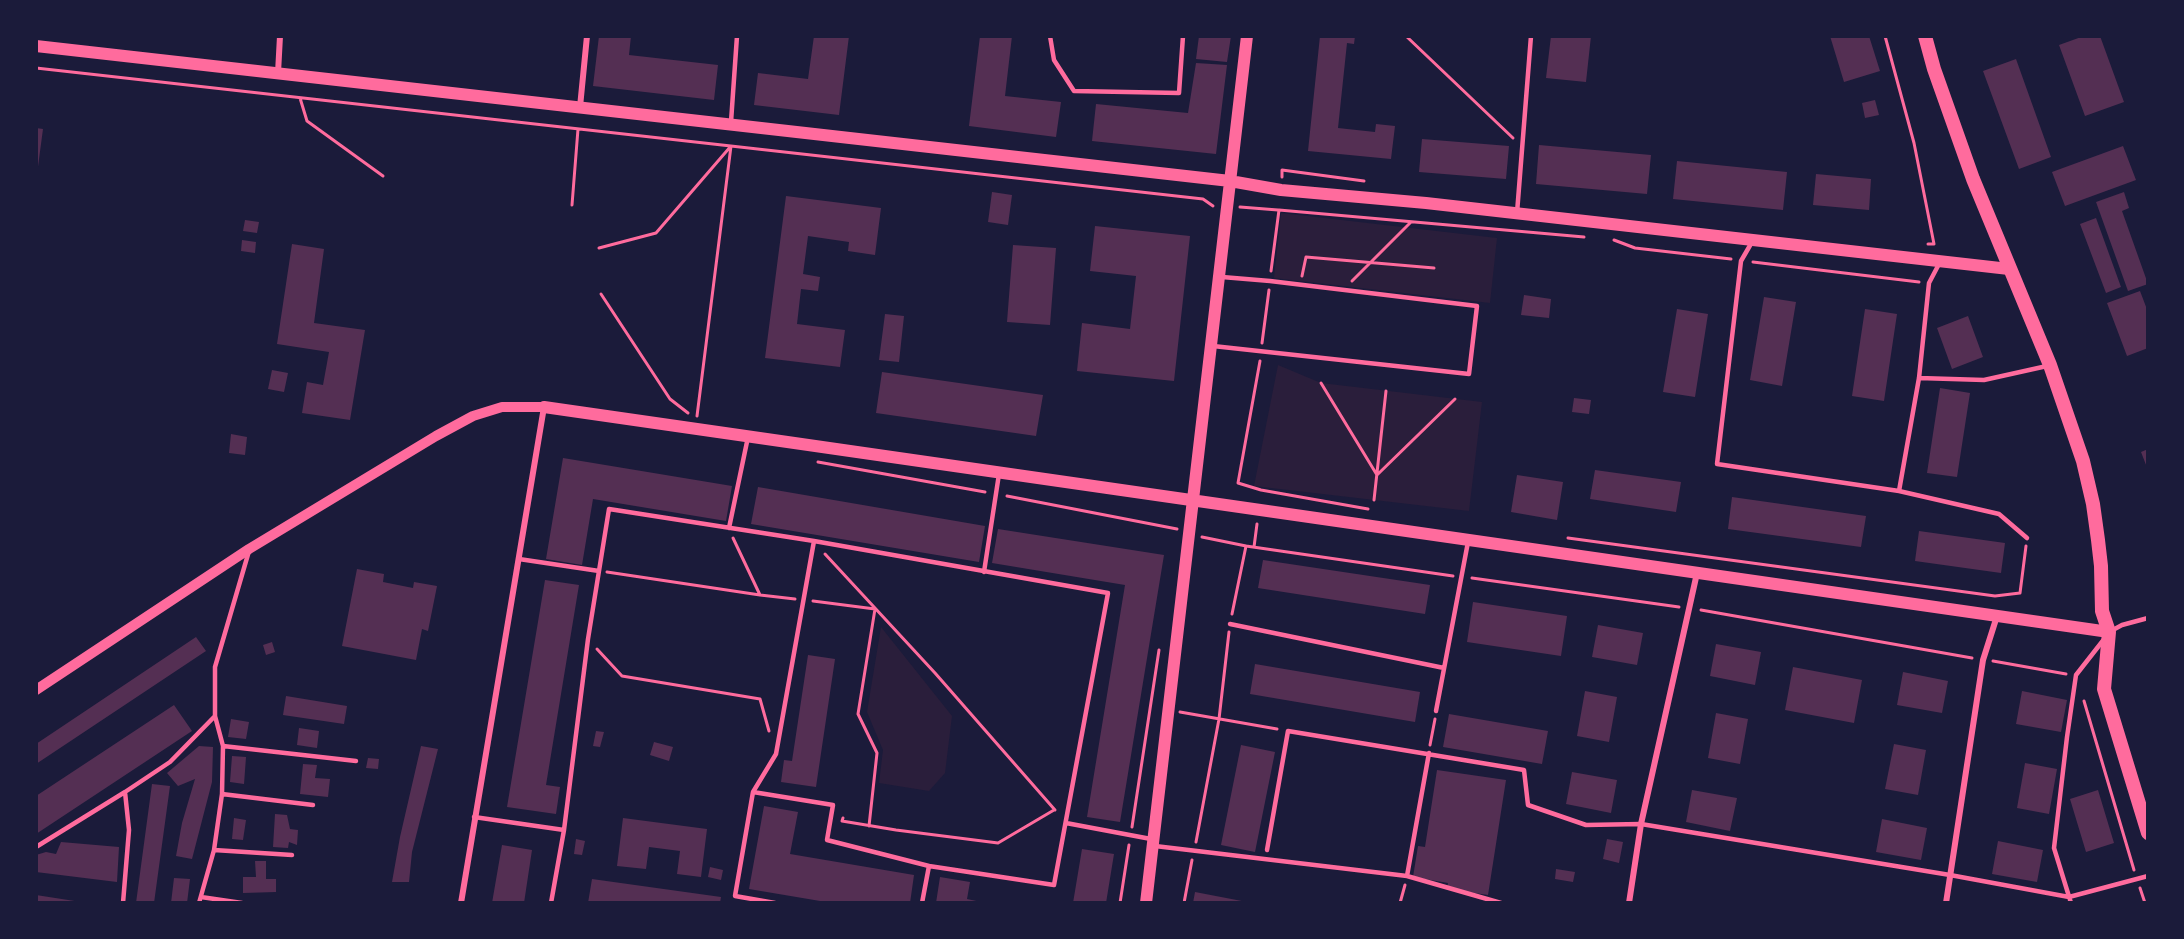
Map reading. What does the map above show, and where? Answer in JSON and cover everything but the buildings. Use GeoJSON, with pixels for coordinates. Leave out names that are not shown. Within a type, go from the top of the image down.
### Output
{"type":"FeatureCollection","features":[{"type":"Feature","properties":{"kind":"main road"},"geometry":{"type":"LineString","coordinates":[[1146,903],[1247,36]]}},
{"type":"Feature","properties":{"kind":"main road"},"geometry":{"type":"LineString","coordinates":[[1925,36],[1934,69],[1969,169],[2050,365],[2089,485],[2101,566],[2102,611],[2109,632],[2104,689],[2148,833]]}},
{"type":"Feature","properties":{"kind":"main road"},"geometry":{"type":"LineString","coordinates":[[36,46],[1230,181],[1281,190],[1426,203],[2009,269]]}},
{"type":"Feature","properties":{"kind":"main road"},"geometry":{"type":"LineString","coordinates":[[544,407],[2109,632]]}},
{"type":"Feature","properties":{"kind":"street"},"geometry":{"type":"LineString","coordinates":[[278,74],[280,36]]}},
{"type":"Feature","properties":{"kind":"street"},"geometry":{"type":"LineString","coordinates":[[580,108],[587,36]]}},
{"type":"Feature","properties":{"kind":"street"},"geometry":{"type":"LineString","coordinates":[[36,690],[249,549],[375,471],[473,416],[502,406],[544,407],[461,903]]}},
{"type":"Feature","properties":{"kind":"street"},"geometry":{"type":"LineString","coordinates":[[1629,903],[1641,824],[1697,573]]}},
{"type":"Feature","properties":{"kind":"street"},"geometry":{"type":"LineString","coordinates":[[1946,903],[1983,660],[1997,616]]}},
{"type":"Feature","properties":{"kind":"lane"},"geometry":{"type":"LineString","coordinates":[[730,125],[737,36]]}},
{"type":"Feature","properties":{"kind":"lane"},"geometry":{"type":"LineString","coordinates":[[1050,36],[1054,60],[1074,91],[1179,93],[1183,36]]}},
{"type":"Feature","properties":{"kind":"lane"},"geometry":{"type":"LineString","coordinates":[[1517,214],[1531,36]]}},
{"type":"Feature","properties":{"kind":"lane"},"geometry":{"type":"LineString","coordinates":[[1753,240],[1741,261],[1717,464],[1899,491],[2000,514],[2027,538]]}},
{"type":"Feature","properties":{"kind":"lane"},"geometry":{"type":"LineString","coordinates":[[1899,491],[1919,378],[1929,283],[1941,261]]}},
{"type":"Feature","properties":{"kind":"lane"},"geometry":{"type":"LineString","coordinates":[[1211,345],[1469,374],[1472,352],[1477,306],[1219,277]]}},
{"type":"Feature","properties":{"kind":"lane"},"geometry":{"type":"LineString","coordinates":[[1919,378],[1984,380],[2050,365]]}},
{"type":"Feature","properties":{"kind":"lane"},"geometry":{"type":"LineString","coordinates":[[729,528],[748,436]]}},
{"type":"Feature","properties":{"kind":"lane"},"geometry":{"type":"LineString","coordinates":[[984,572],[1000,472]]}},
{"type":"Feature","properties":{"kind":"lane"},"geometry":{"type":"LineString","coordinates":[[551,903],[564,830],[588,639],[609,509],[814,541],[1108,592],[1053,885],[929,866],[827,840],[833,805],[753,792]]}},
{"type":"Feature","properties":{"kind":"lane"},"geometry":{"type":"LineString","coordinates":[[1436,711],[1468,540]]}},
{"type":"Feature","properties":{"kind":"lane"},"geometry":{"type":"LineString","coordinates":[[734,903],[753,792],[776,754],[814,541]]}},
{"type":"Feature","properties":{"kind":"lane"},"geometry":{"type":"LineString","coordinates":[[199,903],[214,850],[222,794],[223,746],[215,716],[215,667],[249,549]]}},
{"type":"Feature","properties":{"kind":"lane"},"geometry":{"type":"LineString","coordinates":[[519,559],[599,571]]}},
{"type":"Feature","properties":{"kind":"lane"},"geometry":{"type":"LineString","coordinates":[[2070,900],[2054,848],[2076,675],[2109,632],[2122,625],[2148,618]]}},
{"type":"Feature","properties":{"kind":"lane"},"geometry":{"type":"LineString","coordinates":[[1230,624],[1444,668]]}},
{"type":"Feature","properties":{"kind":"lane"},"geometry":{"type":"LineString","coordinates":[[36,847],[170,762],[215,716]]}},
{"type":"Feature","properties":{"kind":"lane"},"geometry":{"type":"LineString","coordinates":[[1266,849],[1288,731],[1524,770],[1528,805],[1586,825],[1641,824],[1950,875],[2070,900],[2148,876]]}},
{"type":"Feature","properties":{"kind":"lane"},"geometry":{"type":"LineString","coordinates":[[223,746],[356,761]]}},
{"type":"Feature","properties":{"kind":"lane"},"geometry":{"type":"LineString","coordinates":[[1407,876],[1429,753]]}},
{"type":"Feature","properties":{"kind":"lane"},"geometry":{"type":"LineString","coordinates":[[123,903],[129,830],[125,792]]}},
{"type":"Feature","properties":{"kind":"lane"},"geometry":{"type":"LineString","coordinates":[[222,794],[313,805]]}},
{"type":"Feature","properties":{"kind":"lane"},"geometry":{"type":"LineString","coordinates":[[474,817],[564,830]]}},
{"type":"Feature","properties":{"kind":"lane"},"geometry":{"type":"LineString","coordinates":[[1066,823],[1194,850],[1407,876],[1501,903]]}},
{"type":"Feature","properties":{"kind":"lane"},"geometry":{"type":"LineString","coordinates":[[214,850],[292,855]]}},
{"type":"Feature","properties":{"kind":"lane"},"geometry":{"type":"LineString","coordinates":[[922,903],[929,866]]}},
{"type":"Feature","properties":{"kind":"lane"},"geometry":{"type":"LineString","coordinates":[[735,896],[775,903]]}},
{"type":"Feature","properties":{"kind":"lane"},"geometry":{"type":"LineString","coordinates":[[201,897],[242,903]]}},
{"type":"Feature","properties":{"kind":"path"},"geometry":{"type":"LineString","coordinates":[[1406,36],[1522,146]]}},
{"type":"Feature","properties":{"kind":"path"},"geometry":{"type":"LineString","coordinates":[[1885,36],[1914,143],[1934,244],[1926,244]]}},
{"type":"Feature","properties":{"kind":"path"},"geometry":{"type":"LineString","coordinates":[[36,68],[1203,199]]}},
{"type":"Feature","properties":{"kind":"path"},"geometry":{"type":"LineString","coordinates":[[300,98],[307,121],[383,176]]}},
{"type":"Feature","properties":{"kind":"path"},"geometry":{"type":"LineString","coordinates":[[572,205],[578,129]]}},
{"type":"Feature","properties":{"kind":"path"},"geometry":{"type":"LineString","coordinates":[[599,248],[656,233],[731,146]]}},
{"type":"Feature","properties":{"kind":"path"},"geometry":{"type":"LineString","coordinates":[[601,294],[670,399],[697,421],[731,146]]}},
{"type":"Feature","properties":{"kind":"path"},"geometry":{"type":"LineString","coordinates":[[1282,170],[1364,182]]}},
{"type":"Feature","properties":{"kind":"path"},"geometry":{"type":"LineString","coordinates":[[1226,206],[1590,238]]}},
{"type":"Feature","properties":{"kind":"path"},"geometry":{"type":"LineString","coordinates":[[1279,210],[1261,351],[1238,483],[1262,490],[1378,511]]}},
{"type":"Feature","properties":{"kind":"path"},"geometry":{"type":"LineString","coordinates":[[1346,287],[1412,222]]}},
{"type":"Feature","properties":{"kind":"path"},"geometry":{"type":"LineString","coordinates":[[1614,240],[1635,248],[1929,283]]}},
{"type":"Feature","properties":{"kind":"path"},"geometry":{"type":"LineString","coordinates":[[1301,281],[1306,257],[1434,268]]}},
{"type":"Feature","properties":{"kind":"path"},"geometry":{"type":"LineString","coordinates":[[1321,383],[1377,475]]}},
{"type":"Feature","properties":{"kind":"path"},"geometry":{"type":"LineString","coordinates":[[1374,500],[1386,391]]}},
{"type":"Feature","properties":{"kind":"path"},"geometry":{"type":"LineString","coordinates":[[1377,475],[1455,399]]}},
{"type":"Feature","properties":{"kind":"path"},"geometry":{"type":"LineString","coordinates":[[814,462],[1178,529],[1189,534],[1246,546],[1688,608],[2076,675],[2137,877]]}},
{"type":"Feature","properties":{"kind":"path"},"geometry":{"type":"LineString","coordinates":[[729,528],[760,595]]}},
{"type":"Feature","properties":{"kind":"path"},"geometry":{"type":"LineString","coordinates":[[1564,538],[1995,596],[2020,593],[2027,538]]}},
{"type":"Feature","properties":{"kind":"path"},"geometry":{"type":"LineString","coordinates":[[814,541],[935,673],[1066,823]]}},
{"type":"Feature","properties":{"kind":"path"},"geometry":{"type":"LineString","coordinates":[[1184,903],[1220,719],[1230,624],[1246,546]]}},
{"type":"Feature","properties":{"kind":"path"},"geometry":{"type":"LineString","coordinates":[[599,571],[760,595],[875,609]]}},
{"type":"Feature","properties":{"kind":"path"},"geometry":{"type":"LineString","coordinates":[[869,825],[878,753],[858,714],[875,609]]}},
{"type":"Feature","properties":{"kind":"path"},"geometry":{"type":"LineString","coordinates":[[588,639],[622,676],[760,699],[776,754]]}},
{"type":"Feature","properties":{"kind":"path"},"geometry":{"type":"LineString","coordinates":[[1120,903],[1160,647]]}},
{"type":"Feature","properties":{"kind":"path"},"geometry":{"type":"LineString","coordinates":[[1168,710],[1288,731]]}},
{"type":"Feature","properties":{"kind":"path"},"geometry":{"type":"LineString","coordinates":[[1429,753],[1436,711]]}},
{"type":"Feature","properties":{"kind":"path"},"geometry":{"type":"LineString","coordinates":[[843,813],[842,821],[998,843],[1054,810]]}},
{"type":"Feature","properties":{"kind":"path"},"geometry":{"type":"LineString","coordinates":[[1400,903],[1407,876]]}},
{"type":"Feature","properties":{"kind":"path"},"geometry":{"type":"LineString","coordinates":[[2139,885],[2145,903]]}},
{"type":"Feature","properties":{"kind":"shaded area"},"geometry":{"type":"Polygon","coordinates":[[[1281,213],[1497,238],[1490,303],[1274,278],[1281,213]]]}},
{"type":"Feature","properties":{"kind":"shaded area"},"geometry":{"type":"Polygon","coordinates":[[[1278,365],[1321,383],[1482,402],[1469,511],[1254,486],[1278,365]]]}},
{"type":"Feature","properties":{"kind":"shaded area"},"geometry":{"type":"Polygon","coordinates":[[[881,627],[952,716],[945,773],[929,791],[879,783],[883,750],[867,712],[881,627]]]}}]}
